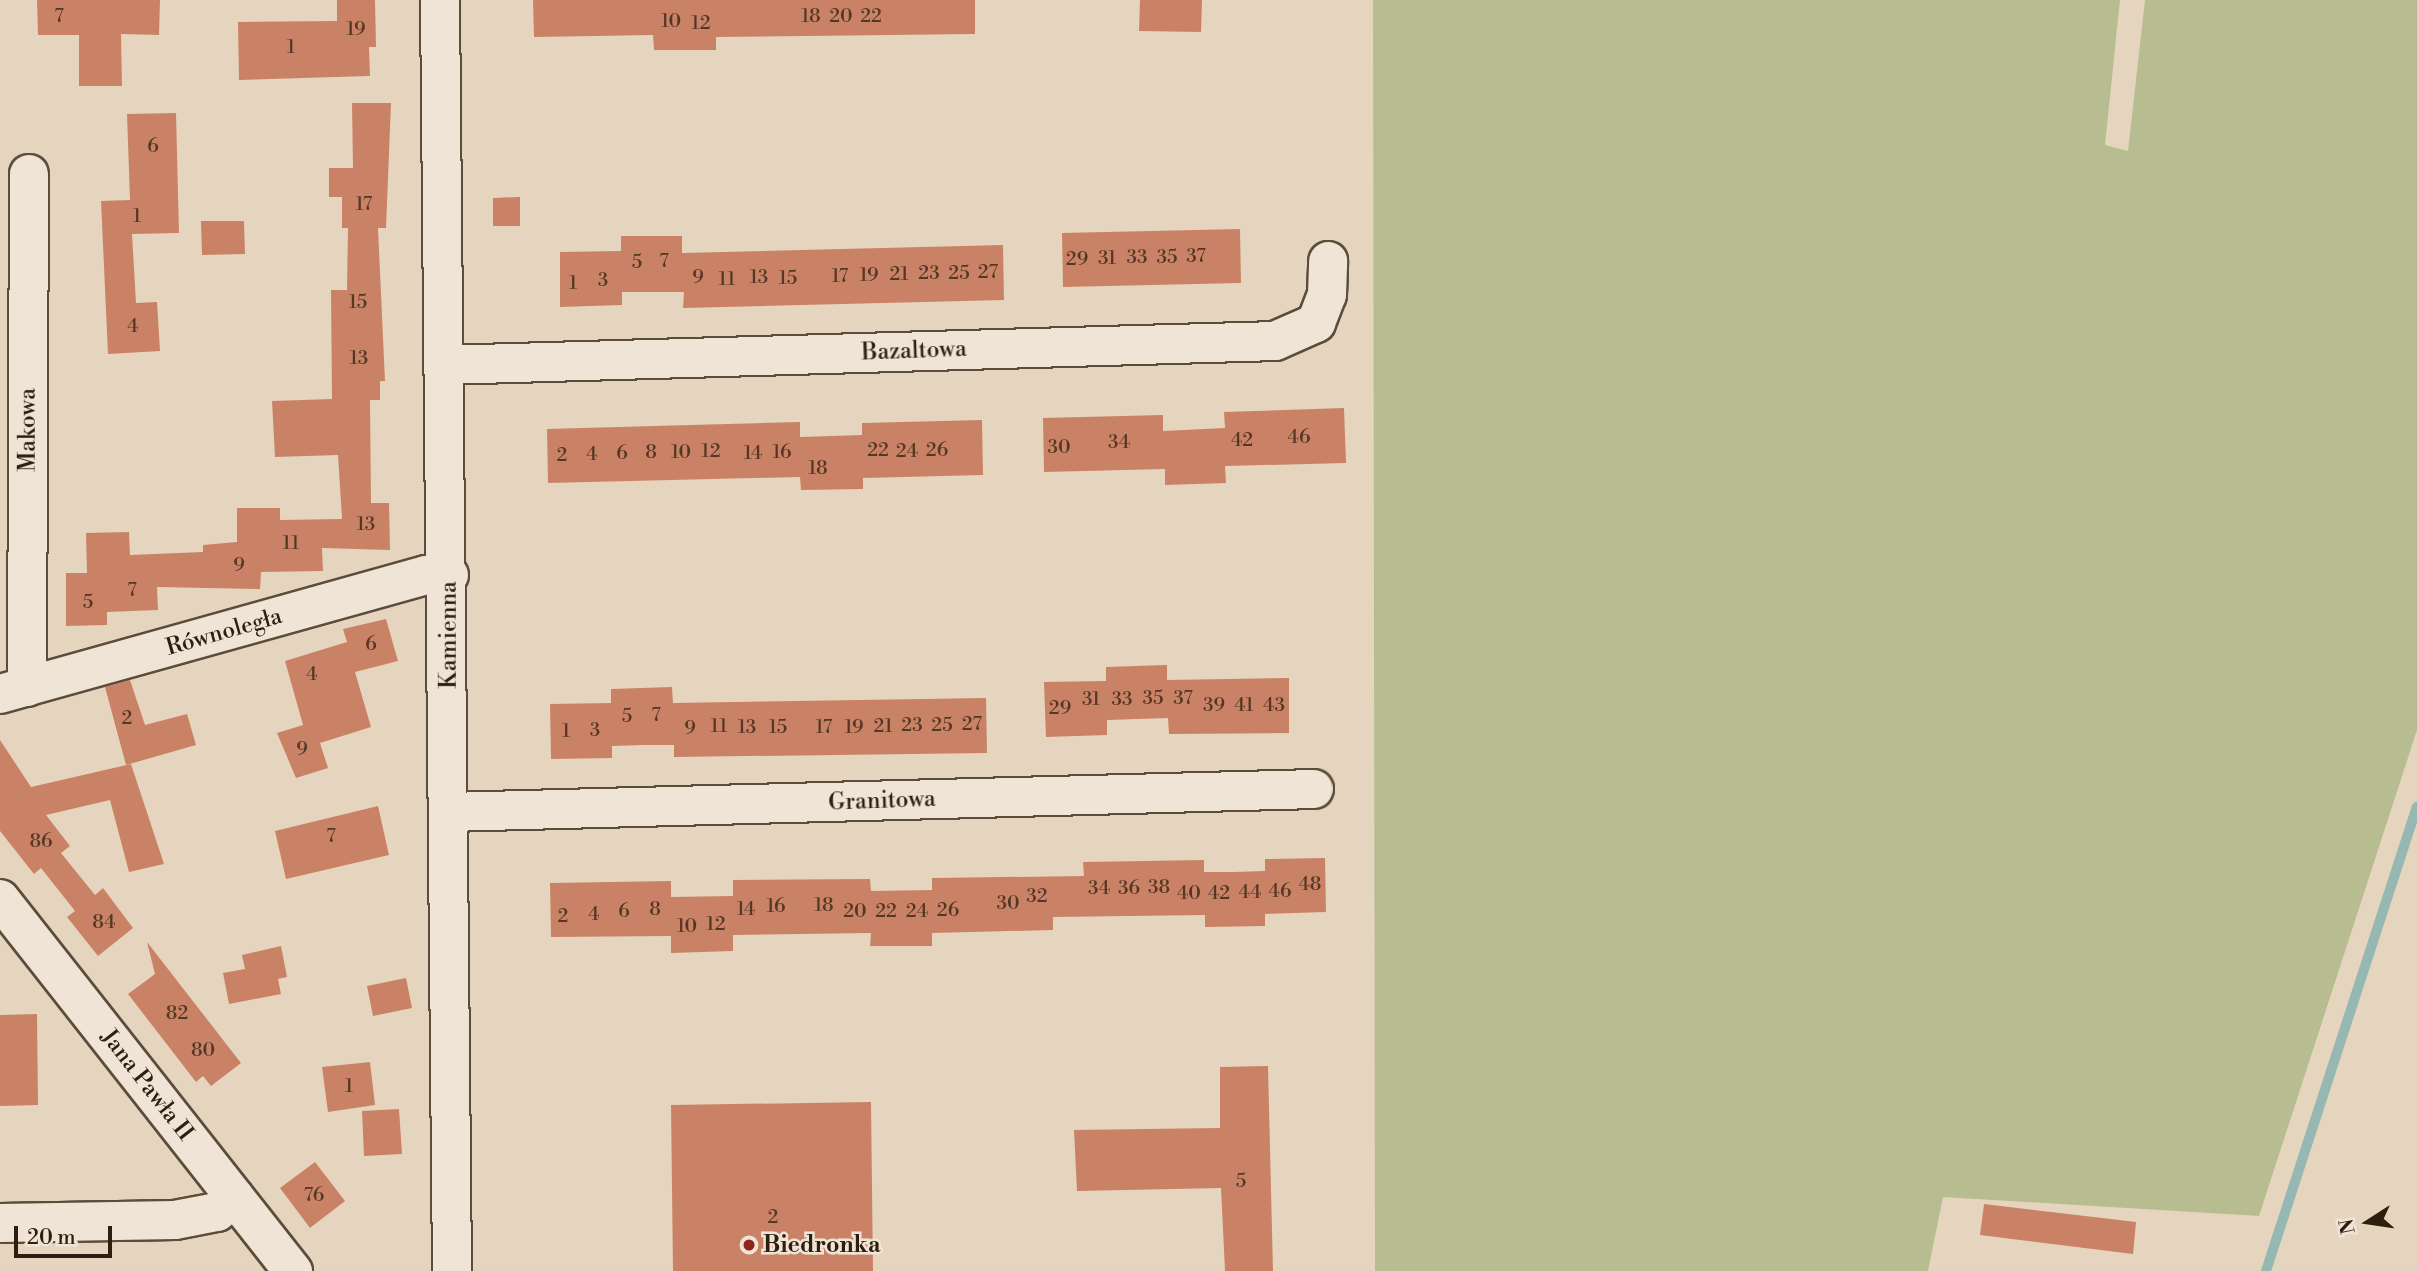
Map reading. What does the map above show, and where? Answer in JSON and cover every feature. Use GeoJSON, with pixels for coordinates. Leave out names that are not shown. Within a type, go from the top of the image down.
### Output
{"type":"FeatureCollection","features":[{"type":"Feature","properties":{"kind":"street","name":"Kamienna"},"geometry":{"type":"LineString","coordinates":[[440,0],[449,575],[452,1271]]}},
{"type":"Feature","properties":{"kind":"street","name":"Makowa"},"geometry":{"type":"LineString","coordinates":[[13,691],[29,174]]}},
{"type":"Feature","properties":{"kind":"street","name":"Bazaltowa"},"geometry":{"type":"LineString","coordinates":[[444,365],[1275,341],[1316,323],[1327,295],[1328,261]]}},
{"type":"Feature","properties":{"kind":"street","name":"Równoległa"},"geometry":{"type":"LineString","coordinates":[[13,691],[426,575],[449,575]]}},
{"type":"Feature","properties":{"kind":"street","name":"Granitowa"},"geometry":{"type":"LineString","coordinates":[[449,812],[1314,789]]}},
{"type":"Feature","properties":{"kind":"street","name":"Jana Pawła II"},"geometry":{"type":"LineString","coordinates":[[0,899],[293,1271]]}},
{"type":"Feature","properties":{"kind":"street"},"geometry":{"type":"LineString","coordinates":[[0,1223],[175,1220],[217,1212],[234,1197]]}},
{"type":"Feature","properties":{"kind":"green space"},"geometry":{"type":"Polygon","coordinates":[[[1373,0],[2120,0],[2105,145],[2128,151],[2145,0],[2417,0],[2417,730],[2259,1216],[1943,1197],[1928,1271],[1375,1271],[1373,0]]]}},
{"type":"Feature","properties":{"kind":"building"},"geometry":{"type":"Polygon","coordinates":[[[37,0],[160,0],[159,35],[121,34],[122,86],[79,86],[79,35],[38,35],[37,0]]]}},
{"type":"Feature","properties":{"kind":"building"},"geometry":{"type":"Polygon","coordinates":[[[337,0],[375,0],[376,47],[369,47],[370,76],[239,80],[238,22],[337,21],[337,0]]]}},
{"type":"Feature","properties":{"kind":"building"},"geometry":{"type":"Polygon","coordinates":[[[533,0],[975,0],[975,34],[716,37],[716,50],[654,50],[653,35],[534,37],[533,0]]]}},
{"type":"Feature","properties":{"kind":"building"},"geometry":{"type":"Polygon","coordinates":[[[1140,0],[1202,0],[1201,32],[1139,31],[1140,0]]]}},
{"type":"Feature","properties":{"kind":"building"},"geometry":{"type":"Polygon","coordinates":[[[352,103],[391,103],[386,228],[378,228],[385,381],[380,381],[380,400],[370,400],[371,503],[389,503],[390,550],[322,548],[323,571],[261,572],[260,589],[157,587],[158,610],[107,612],[107,625],[66,626],[66,573],[87,573],[86,533],[129,532],[130,555],[203,552],[203,545],[237,542],[237,508],[280,508],[280,520],[342,519],[338,455],[275,457],[272,401],[332,399],[331,290],[347,290],[348,228],[342,228],[342,197],[329,197],[329,168],[353,168],[352,103]]]}},
{"type":"Feature","properties":{"kind":"building"},"geometry":{"type":"Polygon","coordinates":[[[176,113],[179,233],[132,234],[136,303],[157,302],[160,351],[108,354],[101,201],[130,200],[127,114],[176,113]]]}},
{"type":"Feature","properties":{"kind":"building"},"geometry":{"type":"Polygon","coordinates":[[[520,197],[520,226],[493,226],[493,198],[520,197]]]}},
{"type":"Feature","properties":{"kind":"building"},"geometry":{"type":"Polygon","coordinates":[[[201,221],[244,221],[245,254],[202,255],[201,221]]]}},
{"type":"Feature","properties":{"kind":"building"},"geometry":{"type":"Polygon","coordinates":[[[1240,229],[1241,283],[1063,287],[1062,233],[1240,229]]]}},
{"type":"Feature","properties":{"kind":"building"},"geometry":{"type":"Polygon","coordinates":[[[621,236],[682,236],[682,253],[1003,245],[1004,300],[683,308],[684,292],[622,292],[622,305],[560,307],[560,252],[621,251],[621,236]]]}},
{"type":"Feature","properties":{"kind":"building"},"geometry":{"type":"Polygon","coordinates":[[[1344,408],[1346,463],[1225,466],[1226,483],[1165,485],[1165,469],[1044,472],[1043,418],[1163,415],[1163,431],[1225,428],[1224,412],[1344,408]]]}},
{"type":"Feature","properties":{"kind":"building"},"geometry":{"type":"Polygon","coordinates":[[[982,420],[983,475],[863,478],[863,489],[801,490],[800,477],[548,483],[547,429],[800,422],[800,437],[862,435],[862,423],[982,420]]]}},
{"type":"Feature","properties":{"kind":"building"},"geometry":{"type":"Polygon","coordinates":[[[386,619],[398,661],[355,672],[371,727],[320,743],[328,768],[296,778],[277,733],[303,725],[285,661],[347,642],[343,629],[386,619]]]}},
{"type":"Feature","properties":{"kind":"building"},"geometry":{"type":"Polygon","coordinates":[[[1167,665],[1167,680],[1289,678],[1289,733],[1169,734],[1168,718],[1107,720],[1107,735],[1046,737],[1044,682],[1106,681],[1106,667],[1167,665]]]}},
{"type":"Feature","properties":{"kind":"building"},"geometry":{"type":"Polygon","coordinates":[[[130,680],[145,725],[187,714],[196,745],[126,765],[105,687],[130,680]]]}},
{"type":"Feature","properties":{"kind":"building"},"geometry":{"type":"Polygon","coordinates":[[[672,687],[673,703],[986,698],[987,753],[674,757],[674,745],[643,745],[612,746],[612,758],[551,759],[550,704],[611,703],[611,689],[672,687]]]}},
{"type":"Feature","properties":{"kind":"building"},"geometry":{"type":"Polygon","coordinates":[[[0,740],[31,787],[131,764],[164,864],[129,872],[110,800],[46,815],[70,846],[61,853],[95,895],[103,888],[133,928],[98,956],[67,917],[75,911],[41,868],[34,874],[0,831],[0,740]]]}},
{"type":"Feature","properties":{"kind":"building"},"geometry":{"type":"Polygon","coordinates":[[[378,806],[389,855],[286,879],[275,831],[378,806]]]}},
{"type":"Feature","properties":{"kind":"building"},"geometry":{"type":"Polygon","coordinates":[[[1325,858],[1326,912],[1265,914],[1265,926],[1205,927],[1205,915],[1053,917],[1053,930],[932,933],[932,946],[870,946],[871,933],[733,935],[733,951],[671,953],[671,936],[551,937],[550,883],[671,881],[671,897],[733,896],[733,880],[870,879],[871,891],[932,890],[932,878],[1084,876],[1083,862],[1204,860],[1204,872],[1234,872],[1265,871],[1265,859],[1325,858]]]}},
{"type":"Feature","properties":{"kind":"building"},"geometry":{"type":"Polygon","coordinates":[[[147,942],[241,1063],[211,1086],[203,1076],[196,1082],[128,994],[155,974],[147,942]]]}},
{"type":"Feature","properties":{"kind":"building"},"geometry":{"type":"Polygon","coordinates":[[[281,946],[287,977],[278,979],[281,994],[229,1004],[223,973],[245,969],[242,955],[281,946]]]}},
{"type":"Feature","properties":{"kind":"building"},"geometry":{"type":"Polygon","coordinates":[[[406,978],[412,1008],[373,1016],[367,986],[406,978]]]}},
{"type":"Feature","properties":{"kind":"building"},"geometry":{"type":"Polygon","coordinates":[[[37,1014],[38,1105],[0,1106],[0,1015],[37,1014]]]}},
{"type":"Feature","properties":{"kind":"building"},"geometry":{"type":"Polygon","coordinates":[[[370,1062],[375,1105],[328,1112],[322,1067],[370,1062]]]}},
{"type":"Feature","properties":{"kind":"building"},"geometry":{"type":"Polygon","coordinates":[[[1268,1066],[1273,1271],[1225,1271],[1221,1188],[1077,1191],[1074,1130],[1220,1128],[1220,1067],[1268,1066]]]}},
{"type":"Feature","properties":{"kind":"building"},"geometry":{"type":"Polygon","coordinates":[[[871,1102],[873,1271],[673,1271],[671,1105],[871,1102]]]}},
{"type":"Feature","properties":{"kind":"building"},"geometry":{"type":"Polygon","coordinates":[[[399,1109],[402,1154],[364,1156],[362,1111],[399,1109]]]}},
{"type":"Feature","properties":{"kind":"building"},"geometry":{"type":"Polygon","coordinates":[[[315,1162],[345,1201],[310,1228],[280,1188],[315,1162]]]}},
{"type":"Feature","properties":{"kind":"building"},"geometry":{"type":"Polygon","coordinates":[[[1984,1204],[2136,1222],[2133,1254],[1980,1235],[1984,1204]]]}},
{"type":"Feature","properties":{"kind":"waterway"},"geometry":{"type":"LineString","coordinates":[[2266,1271],[2417,807]]}},
{"type":"Feature","properties":{"kind":"place","name":"Biedronka"},"geometry":{"type":"Point","coordinates":[749,1245]}}]}
